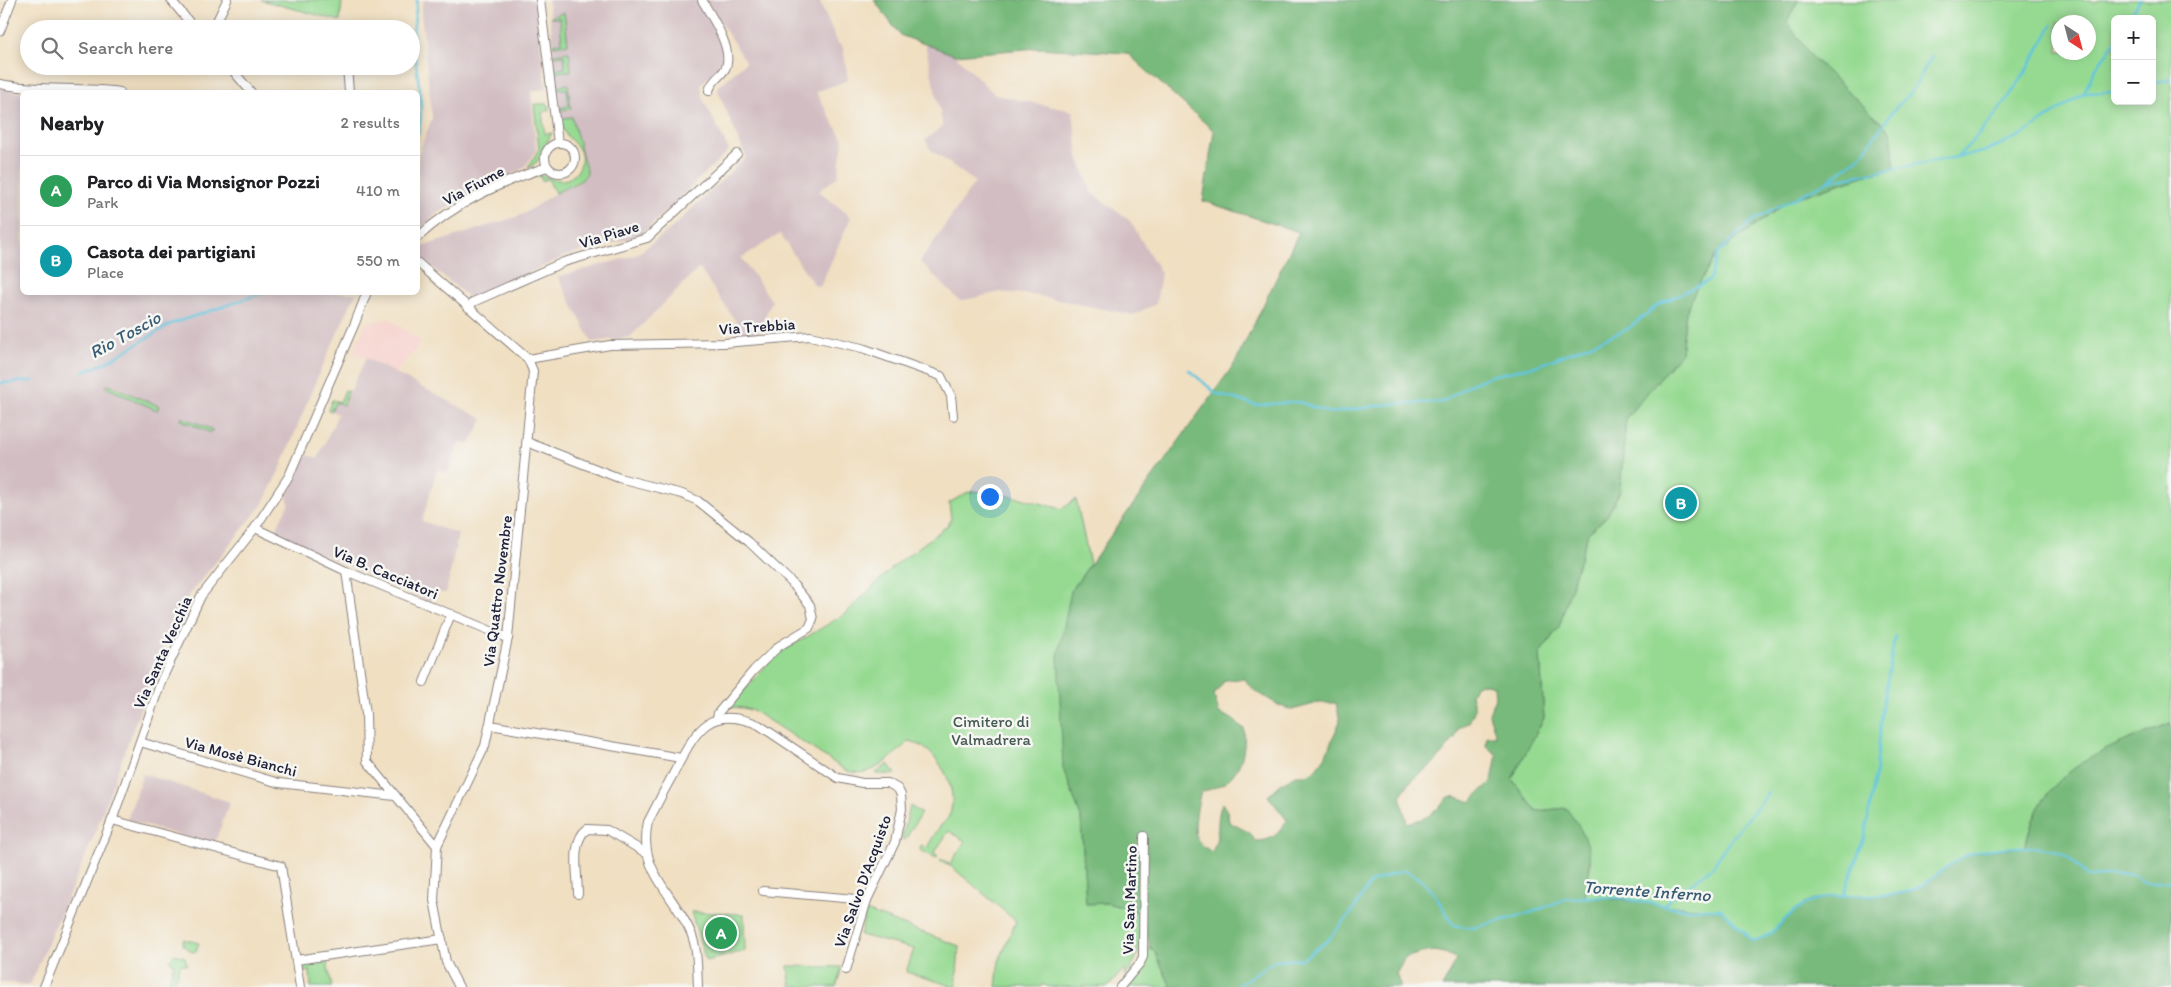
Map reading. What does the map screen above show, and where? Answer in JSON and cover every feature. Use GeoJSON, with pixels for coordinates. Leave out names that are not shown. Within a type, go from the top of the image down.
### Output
{"type":"FeatureCollection","features":[{"type":"Feature","properties":{"kind":"street"},"geometry":{"type":"LineString","coordinates":[[0,31],[12,0]]}},
{"type":"Feature","properties":{"kind":"street"},"geometry":{"type":"LineString","coordinates":[[171,0],[188,20]]}},
{"type":"Feature","properties":{"kind":"street"},"geometry":{"type":"LineString","coordinates":[[217,20],[227,0]]}},
{"type":"Feature","properties":{"kind":"street"},"geometry":{"type":"LineString","coordinates":[[540,0],[558,143]]}},
{"type":"Feature","properties":{"kind":"street"},"geometry":{"type":"LineString","coordinates":[[702,0],[722,36],[727,54],[726,67],[711,84],[709,90]]}},
{"type":"Feature","properties":{"kind":"street"},"geometry":{"type":"LineString","coordinates":[[0,23],[9,11]]}},
{"type":"Feature","properties":{"kind":"street"},"geometry":{"type":"LineString","coordinates":[[237,75],[249,90]]}},
{"type":"Feature","properties":{"kind":"street"},"geometry":{"type":"LineString","coordinates":[[348,75],[349,90]]}},
{"type":"Feature","properties":{"kind":"street"},"geometry":{"type":"LineString","coordinates":[[0,79],[3,84],[16,88],[107,90]]}},
{"type":"Feature","properties":{"kind":"street"},"geometry":{"type":"LineString","coordinates":[[558,143],[564,143],[575,154],[574,166],[569,171],[558,174],[547,167],[545,156],[548,149],[558,143]]}},
{"type":"Feature","properties":{"kind":"street","name":"Via Piave"},"geometry":{"type":"LineString","coordinates":[[469,308],[474,302],[564,262],[647,238],[737,154]]}},
{"type":"Feature","properties":{"kind":"street","name":"Via Fiume"},"geometry":{"type":"LineString","coordinates":[[420,235],[434,222],[470,198],[511,179],[547,167]]}},
{"type":"Feature","properties":{"kind":"street"},"geometry":{"type":"LineString","coordinates":[[420,265],[528,359]]}},
{"type":"Feature","properties":{"kind":"street","name":"Via Santa Vecchia"},"geometry":{"type":"LineString","coordinates":[[44,987],[112,820],[162,678],[201,596],[255,528],[289,476],[356,324],[366,295]]}},
{"type":"Feature","properties":{"kind":"street","name":"Via Trebbia"},"geometry":{"type":"LineString","coordinates":[[528,359],[610,345],[724,344],[810,336],[862,348],[941,376],[951,396],[953,416]]}},
{"type":"Feature","properties":{"kind":"street","name":"Via Quattro Novembre"},"geometry":{"type":"LineString","coordinates":[[459,987],[446,962],[434,900],[437,846],[485,746],[508,638],[533,370],[528,359]]}},
{"type":"Feature","properties":{"kind":"street"},"geometry":{"type":"LineString","coordinates":[[526,442],[619,478],[682,494],[698,501],[749,542],[790,582],[810,605],[813,619],[809,628],[779,646],[754,670],[718,713],[717,719],[693,736],[648,822],[645,835],[646,853],[652,870],[684,919],[692,936],[697,955],[698,987]]}},
{"type":"Feature","properties":{"kind":"street","name":"Via B. Cacciatori"},"geometry":{"type":"LineString","coordinates":[[255,528],[346,571],[508,638]]}},
{"type":"Feature","properties":{"kind":"street"},"geometry":{"type":"LineString","coordinates":[[346,571],[366,714],[367,761],[437,846]]}},
{"type":"Feature","properties":{"kind":"street"},"geometry":{"type":"LineString","coordinates":[[424,682],[451,614]]}},
{"type":"Feature","properties":{"kind":"street","name":"Via Salvo D'Acquisto"},"geometry":{"type":"LineString","coordinates":[[717,719],[746,720],[760,725],[838,778],[862,783],[888,783],[898,789],[902,801],[895,842],[867,900],[846,970]]}},
{"type":"Feature","properties":{"kind":"street"},"geometry":{"type":"LineString","coordinates":[[490,725],[681,758]]}},
{"type":"Feature","properties":{"kind":"street","name":"Via Mosè Bianchi"},"geometry":{"type":"LineString","coordinates":[[140,742],[279,783],[395,796]]}},
{"type":"Feature","properties":{"kind":"street"},"geometry":{"type":"LineString","coordinates":[[112,820],[281,866],[300,987]]}},
{"type":"Feature","properties":{"kind":"street"},"geometry":{"type":"LineString","coordinates":[[578,894],[577,849],[579,838],[587,829],[607,830],[646,853]]}},
{"type":"Feature","properties":{"kind":"street","name":"Via San Martino"},"geometry":{"type":"LineString","coordinates":[[1120,987],[1143,957],[1144,836]]}},
{"type":"Feature","properties":{"kind":"street"},"geometry":{"type":"LineString","coordinates":[[763,891],[867,900]]}},
{"type":"Feature","properties":{"kind":"street"},"geometry":{"type":"LineString","coordinates":[[296,960],[442,939]]}},
{"type":"Feature","properties":{"kind":"shaded area"},"geometry":{"type":"Polygon","coordinates":[[[423,0],[535,0],[546,88],[531,92],[536,151],[524,168],[436,214],[420,230],[420,150],[432,118],[421,12],[423,0]]]}},
{"type":"Feature","properties":{"kind":"shaded area"},"geometry":{"type":"Polygon","coordinates":[[[548,0],[701,0],[722,47],[722,59],[715,73],[701,83],[703,99],[729,150],[640,236],[565,256],[472,300],[420,258],[420,247],[522,215],[555,193],[582,181],[587,174],[572,117],[561,118],[548,0]]]}},
{"type":"Feature","properties":{"kind":"shaded area"},"geometry":{"type":"Polygon","coordinates":[[[706,0],[819,0],[838,43],[843,47],[848,80],[816,92],[843,140],[838,176],[819,191],[851,217],[820,287],[814,285],[780,234],[741,258],[772,301],[757,334],[746,336],[699,268],[630,337],[592,342],[558,277],[636,255],[672,228],[746,157],[718,91],[719,86],[746,62],[706,0]]]}},
{"type":"Feature","properties":{"kind":"shaded area"},"geometry":{"type":"Polygon","coordinates":[[[925,44],[955,55],[995,95],[1073,111],[1078,157],[1092,193],[1130,221],[1161,273],[1156,304],[1133,315],[1040,296],[1001,292],[960,301],[920,262],[975,182],[930,149],[925,140],[943,126],[925,44]]]}},
{"type":"Feature","properties":{"kind":"shaded area"},"geometry":{"type":"Polygon","coordinates":[[[0,88],[20,93],[20,295],[355,295],[319,373],[281,467],[262,505],[190,594],[166,638],[94,836],[30,985],[0,982],[0,88]]]}},
{"type":"Feature","properties":{"kind":"shaded area"},"geometry":{"type":"Polygon","coordinates":[[[389,318],[422,342],[395,373],[353,352],[366,323],[389,318]]]}},
{"type":"Feature","properties":{"kind":"shaded area"},"geometry":{"type":"Polygon","coordinates":[[[366,358],[483,419],[470,444],[460,442],[447,473],[437,470],[422,521],[458,534],[446,593],[434,592],[431,603],[274,533],[289,503],[287,497],[307,455],[318,458],[338,414],[331,411],[336,402],[344,405],[366,358]]]}},
{"type":"Feature","properties":{"kind":"shaded area"},"geometry":{"type":"Polygon","coordinates":[[[143,774],[230,802],[214,845],[127,820],[143,774]]]}},
{"type":"Feature","properties":{"kind":"green space"},"geometry":{"type":"Polygon","coordinates":[[[261,0],[342,0],[340,20],[261,0]]]}},
{"type":"Feature","properties":{"kind":"green space"},"geometry":{"type":"Polygon","coordinates":[[[874,0],[1798,0],[1787,22],[1811,56],[1891,132],[1895,169],[1863,176],[1790,200],[1717,253],[1697,287],[1686,312],[1681,353],[1626,418],[1620,491],[1607,516],[1588,533],[1559,627],[1540,653],[1544,718],[1512,779],[1536,811],[1566,808],[1575,821],[1589,849],[1590,858],[1585,897],[1721,909],[1753,941],[1768,935],[1791,913],[1804,904],[1829,897],[1877,896],[1910,891],[1924,884],[1964,856],[1989,850],[2024,847],[2035,815],[2046,796],[2075,767],[2112,747],[2171,723],[2171,987],[2109,987],[2082,979],[2075,987],[1442,987],[1457,960],[1444,953],[1431,951],[1405,958],[1396,974],[1401,987],[1171,987],[1155,952],[1150,947],[1142,913],[1107,903],[1086,904],[1081,817],[1063,768],[1058,656],[1071,591],[1235,363],[1299,232],[1203,201],[1214,131],[1127,53],[1037,48],[955,55],[900,35],[874,0]],[[1244,679],[1225,680],[1214,695],[1219,713],[1232,719],[1244,729],[1244,744],[1242,759],[1235,772],[1222,784],[1201,792],[1198,802],[1195,829],[1197,839],[1212,852],[1215,846],[1222,803],[1228,813],[1229,822],[1250,833],[1255,841],[1266,840],[1281,830],[1287,820],[1268,796],[1282,783],[1296,775],[1307,775],[1314,771],[1325,757],[1340,721],[1336,703],[1318,703],[1292,710],[1280,706],[1254,690],[1244,679]],[[1486,684],[1475,685],[1471,695],[1475,709],[1469,722],[1458,729],[1455,738],[1435,762],[1410,782],[1400,796],[1407,823],[1430,815],[1450,797],[1461,798],[1470,802],[1492,781],[1497,755],[1486,746],[1487,736],[1496,736],[1489,714],[1495,698],[1494,686],[1486,684]]]}},
{"type":"Feature","properties":{"kind":"green space"},"geometry":{"type":"Polygon","coordinates":[[[2091,0],[2095,2],[2099,0],[2171,0],[2171,723],[2113,747],[2076,768],[2059,781],[2035,815],[2024,847],[1990,850],[1964,856],[1924,884],[1902,893],[1816,899],[1797,908],[1768,935],[1753,941],[1721,909],[1585,897],[1591,862],[1566,808],[1536,811],[1512,779],[1544,718],[1540,653],[1559,627],[1588,533],[1607,516],[1620,491],[1626,418],[1681,353],[1686,312],[1697,287],[1718,253],[1790,200],[1863,176],[1895,169],[1891,132],[1811,56],[1786,22],[1798,1],[2091,0]]]}},
{"type":"Feature","properties":{"kind":"green space"},"geometry":{"type":"Polygon","coordinates":[[[564,12],[568,44],[553,46],[553,44],[562,42],[560,18],[550,18],[564,12]]]}},
{"type":"Feature","properties":{"kind":"green space"},"geometry":{"type":"Polygon","coordinates":[[[569,52],[571,71],[556,72],[556,69],[565,68],[564,55],[554,56],[554,54],[569,52]]]}},
{"type":"Feature","properties":{"kind":"green space"},"geometry":{"type":"Polygon","coordinates":[[[568,84],[571,109],[561,110],[560,108],[569,106],[567,89],[558,89],[558,87],[568,84]]]}},
{"type":"Feature","properties":{"kind":"green space"},"geometry":{"type":"Polygon","coordinates":[[[534,104],[548,104],[549,110],[542,113],[545,134],[552,133],[537,162],[527,169],[539,149],[534,104]]]}},
{"type":"Feature","properties":{"kind":"green space"},"geometry":{"type":"Polygon","coordinates":[[[572,117],[587,173],[582,180],[555,193],[548,179],[542,181],[539,175],[562,180],[571,177],[578,170],[581,161],[580,151],[562,126],[562,118],[572,117]]]}},
{"type":"Feature","properties":{"kind":"green space"},"geometry":{"type":"Polygon","coordinates":[[[534,175],[539,175],[529,179],[528,177],[534,175]]]}},
{"type":"Feature","properties":{"kind":"green space"},"geometry":{"type":"Polygon","coordinates":[[[109,385],[159,406],[157,410],[107,388],[106,386],[109,385]]]}},
{"type":"Feature","properties":{"kind":"green space"},"geometry":{"type":"Polygon","coordinates":[[[345,390],[349,391],[343,405],[336,402],[331,411],[328,410],[332,400],[340,402],[345,390]]]}},
{"type":"Feature","properties":{"kind":"green space"},"geometry":{"type":"Polygon","coordinates":[[[181,417],[212,431],[209,432],[181,420],[181,417]]]}},
{"type":"Feature","properties":{"kind":"green space","name":"Cimitero di Valmadrera"},"geometry":{"type":"Polygon","coordinates":[[[975,491],[1021,498],[1062,509],[1076,499],[1090,564],[1071,591],[1063,768],[1081,817],[1086,904],[1107,903],[1138,912],[1140,930],[1139,946],[1131,969],[1125,977],[1124,969],[1108,987],[1049,987],[1042,984],[1041,987],[996,987],[999,961],[1016,921],[952,867],[940,861],[941,859],[950,864],[965,841],[949,831],[934,853],[938,856],[936,858],[920,850],[921,845],[927,848],[948,817],[952,805],[952,794],[944,771],[929,752],[920,745],[910,741],[881,765],[865,772],[857,773],[847,771],[754,711],[729,707],[775,656],[845,614],[894,566],[947,526],[951,519],[949,503],[966,493],[975,491]]]}},
{"type":"Feature","properties":{"kind":"green space"},"geometry":{"type":"Polygon","coordinates":[[[888,764],[896,774],[876,774],[876,773],[888,764]]]}},
{"type":"Feature","properties":{"kind":"green space"},"geometry":{"type":"Polygon","coordinates":[[[910,806],[921,813],[905,840],[902,839],[910,806]]]}},
{"type":"Feature","properties":{"kind":"green space"},"geometry":{"type":"Polygon","coordinates":[[[866,911],[959,946],[956,987],[949,987],[949,985],[906,972],[914,949],[860,935],[866,911]]]}},
{"type":"Feature","properties":{"kind":"green space"},"geometry":{"type":"Polygon","coordinates":[[[691,912],[744,914],[745,951],[706,961],[691,912]]]}},
{"type":"Feature","properties":{"kind":"green space"},"geometry":{"type":"Polygon","coordinates":[[[183,939],[199,943],[196,951],[192,952],[183,945],[183,939]]]}},
{"type":"Feature","properties":{"kind":"green space"},"geometry":{"type":"Polygon","coordinates":[[[1150,947],[1155,952],[1171,987],[1123,987],[1143,962],[1150,947]]]}},
{"type":"Feature","properties":{"kind":"green space"},"geometry":{"type":"Polygon","coordinates":[[[175,954],[185,957],[187,965],[181,964],[173,987],[167,987],[174,964],[169,960],[175,954]]]}},
{"type":"Feature","properties":{"kind":"green space"},"geometry":{"type":"Polygon","coordinates":[[[327,962],[332,987],[311,987],[310,971],[301,972],[302,964],[327,962]]]}},
{"type":"Feature","properties":{"kind":"green space"},"geometry":{"type":"Polygon","coordinates":[[[788,966],[842,967],[836,987],[791,987],[788,966]]]}},
{"type":"Feature","properties":{"kind":"waterway","name":"Rio Toscio"},"geometry":{"type":"LineString","coordinates":[[415,20],[417,0]]}},
{"type":"Feature","properties":{"kind":"waterway"},"geometry":{"type":"LineString","coordinates":[[2131,15],[2140,0]]}},
{"type":"Feature","properties":{"kind":"waterway"},"geometry":{"type":"LineString","coordinates":[[1957,157],[1999,111],[2021,79],[2051,27]]}},
{"type":"Feature","properties":{"kind":"waterway"},"geometry":{"type":"LineString","coordinates":[[2084,93],[2095,69],[2111,47]]}},
{"type":"Feature","properties":{"kind":"waterway"},"geometry":{"type":"LineString","coordinates":[[1189,370],[1217,394],[1256,405],[1299,402],[1330,413],[1390,404],[1443,402],[1469,385],[1491,376],[1539,365],[1628,329],[1659,304],[1710,280],[1718,253],[1752,221],[1826,182],[1860,157],[1893,111],[1912,91],[1932,56]]}},
{"type":"Feature","properties":{"kind":"waterway","name":"Rio Toscio"},"geometry":{"type":"LineString","coordinates":[[418,75],[421,100],[420,123]]}},
{"type":"Feature","properties":{"kind":"waterway"},"geometry":{"type":"LineString","coordinates":[[2156,82],[2171,80]]}},
{"type":"Feature","properties":{"kind":"waterway"},"geometry":{"type":"LineString","coordinates":[[1828,181],[1983,152],[2022,135],[2084,93],[2111,92]]}},
{"type":"Feature","properties":{"kind":"waterway","name":"Rio Toscio"},"geometry":{"type":"LineString","coordinates":[[83,372],[105,363],[171,324],[257,295]]}},
{"type":"Feature","properties":{"kind":"waterway","name":"Rio Toscio"},"geometry":{"type":"LineString","coordinates":[[0,383],[33,381]]}},
{"type":"Feature","properties":{"kind":"waterway"},"geometry":{"type":"LineString","coordinates":[[1844,894],[1865,835],[1876,770],[1883,705],[1895,636]]}},
{"type":"Feature","properties":{"kind":"waterway"},"geometry":{"type":"LineString","coordinates":[[1664,904],[1713,867],[1722,851],[1769,792]]}},
{"type":"Feature","properties":{"kind":"waterway","name":"Torrente Inferno"},"geometry":{"type":"LineString","coordinates":[[1235,987],[1274,961],[1302,959],[1327,941],[1352,912],[1371,882],[1404,870],[1427,886],[1453,925],[1473,928],[1530,913],[1565,899],[1585,897],[1619,898],[1685,909],[1721,909],[1753,941],[1768,935],[1797,909],[1816,900],[1840,896],[1889,895],[1910,891],[1924,884],[1957,860],[1980,851],[2010,847],[2041,848],[2064,855],[2089,877],[2131,874],[2145,883],[2171,881]]}},
{"type":"Feature","properties":{"kind":"place","name":"Casota dei partigiani"},"geometry":{"type":"Point","coordinates":[1681,503]}},
{"type":"Feature","properties":{"kind":"place","name":"Parco di Via Monsignor Pozzi"},"geometry":{"type":"Point","coordinates":[721,933]}}]}
